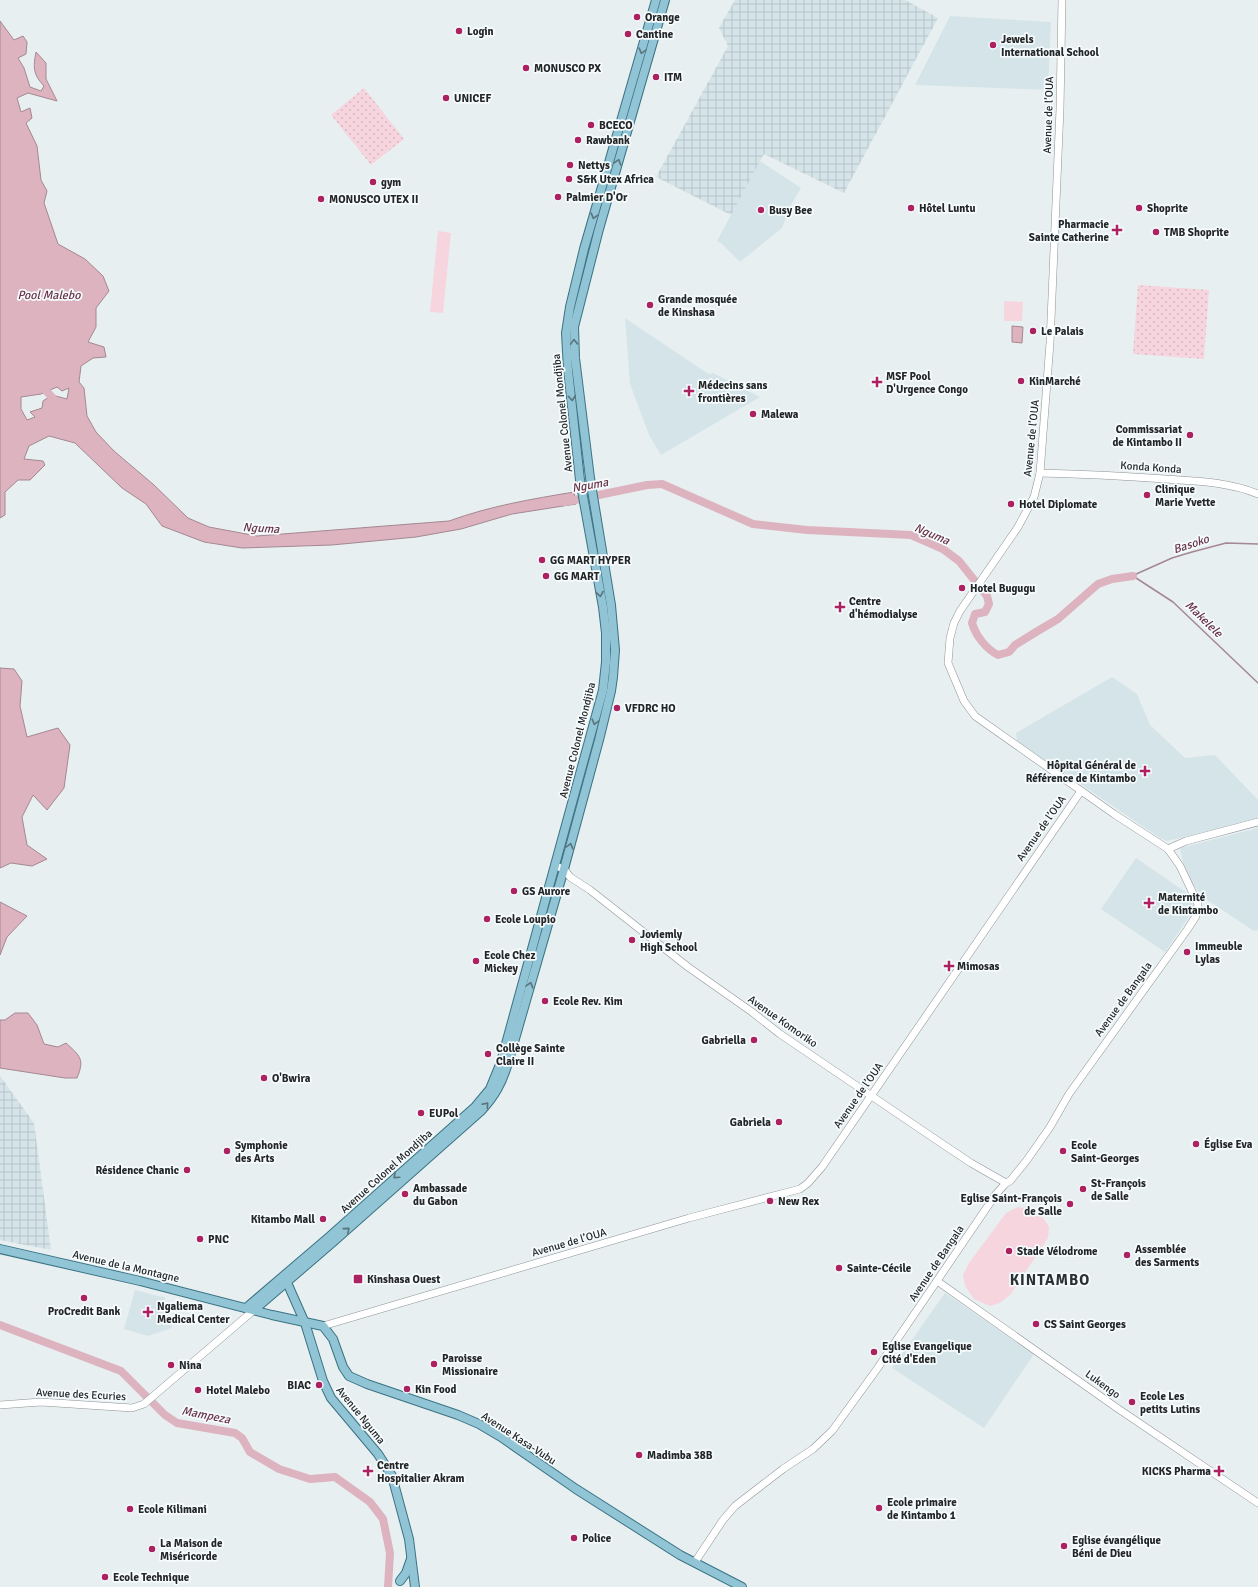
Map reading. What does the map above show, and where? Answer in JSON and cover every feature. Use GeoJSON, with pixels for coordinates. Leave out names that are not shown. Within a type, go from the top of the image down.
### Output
{"type":"FeatureCollection","features":[{"type":"Feature","properties":{"kind":"main road","name":"Avenue Colonel Mondjiba"},"geometry":{"type":"LineString","coordinates":[[286,1278],[354,1224],[481,1111],[489,1102],[502,1082],[508,1064],[564,869],[611,692],[615,662],[611,605],[590,478],[575,358],[574,327],[656,0]]}},
{"type":"Feature","properties":{"kind":"main road","name":"Avenue Colonel Mondjiba"},"geometry":{"type":"LineString","coordinates":[[250,1309],[475,1107],[490,1089],[501,1062],[600,703],[606,662],[606,633],[603,607],[580,480],[568,370],[566,333],[570,307],[584,249],[666,0]]}},
{"type":"Feature","properties":{"kind":"main road","name":"Avenue de la Montagne"},"geometry":{"type":"LineString","coordinates":[[0,1249],[147,1282],[250,1309]]}},
{"type":"Feature","properties":{"kind":"main road","name":"Avenue Nguma"},"geometry":{"type":"LineString","coordinates":[[286,1278],[305,1323],[323,1381],[331,1398],[346,1418],[378,1454],[392,1476],[409,1539],[415,1587]]}},
{"type":"Feature","properties":{"kind":"main road"},"geometry":{"type":"LineString","coordinates":[[250,1309],[323,1326]]}},
{"type":"Feature","properties":{"kind":"main road","name":"Avenue Kasa-Vubu"},"geometry":{"type":"LineString","coordinates":[[323,1326],[333,1340],[343,1367],[349,1376],[367,1384],[458,1415],[479,1424],[501,1437],[602,1506],[680,1555],[742,1587]]}},
{"type":"Feature","properties":{"kind":"main road"},"geometry":{"type":"LineString","coordinates":[[401,1584],[412,1556]]}},
{"type":"Feature","properties":{"kind":"street","name":"Avenue de l’OUA"},"geometry":{"type":"LineString","coordinates":[[323,1326],[335,1321],[689,1218],[804,1188],[822,1167],[1081,791],[975,716],[964,701],[948,662],[948,651],[954,623],[960,611],[1018,527],[1029,508],[1036,491],[1040,473],[1050,343],[1060,109],[1062,0]]}},
{"type":"Feature","properties":{"kind":"street","name":"Konda Konda"},"geometry":{"type":"LineString","coordinates":[[1040,473],[1139,477],[1217,483],[1258,494]]}},
{"type":"Feature","properties":{"kind":"street"},"geometry":{"type":"LineString","coordinates":[[1081,791],[1168,849],[1186,841],[1258,822]]}},
{"type":"Feature","properties":{"kind":"street","name":"Avenue de Bangala"},"geometry":{"type":"LineString","coordinates":[[695,1562],[723,1520],[735,1506],[783,1469],[813,1449],[832,1431],[996,1194],[1010,1180],[1031,1154],[1050,1127],[1069,1094],[1196,916],[1198,904],[1195,894],[1176,860],[1168,849]]}},
{"type":"Feature","properties":{"kind":"street","name":"Avenue Komoriko"},"geometry":{"type":"LineString","coordinates":[[555,866],[564,869],[570,877],[590,890],[692,970],[752,1012],[780,1034],[971,1163],[1006,1183]]}},
{"type":"Feature","properties":{"kind":"street","name":"Lukengo"},"geometry":{"type":"LineString","coordinates":[[937,1281],[1117,1408],[1258,1503]]}},
{"type":"Feature","properties":{"kind":"street","name":"Avenue des Ecuries"},"geometry":{"type":"LineString","coordinates":[[0,1405],[41,1402],[132,1408],[138,1407],[236,1325],[250,1309]]}},
{"type":"Feature","properties":{"kind":"shaded area"},"geometry":{"type":"Polygon","coordinates":[[[735,0],[905,0],[938,18],[844,193],[764,154],[731,215],[656,177],[728,46],[719,28],[735,0]]]}},
{"type":"Feature","properties":{"kind":"shaded area","name":"Jewels International School"},"geometry":{"type":"Polygon","coordinates":[[[950,16],[1051,22],[1048,90],[915,85],[950,16]]]}},
{"type":"Feature","properties":{"kind":"shaded area"},"geometry":{"type":"Polygon","coordinates":[[[364,88],[404,139],[371,165],[331,115],[364,88]]]}},
{"type":"Feature","properties":{"kind":"shaded area","name":"Busy Bee"},"geometry":{"type":"Polygon","coordinates":[[[760,161],[801,188],[791,205],[782,228],[740,262],[717,241],[760,161]]]}},
{"type":"Feature","properties":{"kind":"shaded area"},"geometry":{"type":"Polygon","coordinates":[[[438,231],[451,233],[443,313],[430,312],[438,231]]]}},
{"type":"Feature","properties":{"kind":"shaded area"},"geometry":{"type":"Polygon","coordinates":[[[1138,285],[1209,290],[1204,359],[1133,354],[1138,285]]]}},
{"type":"Feature","properties":{"kind":"shaded area"},"geometry":{"type":"Polygon","coordinates":[[[1004,301],[1023,302],[1022,321],[1004,321],[1004,301]]]}},
{"type":"Feature","properties":{"kind":"shaded area","name":"Médecins sans frontières"},"geometry":{"type":"Polygon","coordinates":[[[625,318],[707,373],[713,373],[760,397],[661,455],[649,435],[630,384],[625,318]]]}},
{"type":"Feature","properties":{"kind":"shaded area","name":"Hôpital Général de Référence de Kintambo"},"geometry":{"type":"Polygon","coordinates":[[[1112,677],[1137,694],[1150,725],[1185,758],[1215,755],[1258,800],[1258,820],[1167,841],[1160,838],[1017,741],[1016,733],[1112,677]]]}},
{"type":"Feature","properties":{"kind":"shaded area"},"geometry":{"type":"Polygon","coordinates":[[[1258,828],[1258,930],[1254,931],[1203,897],[1191,882],[1184,866],[1180,848],[1258,828]]]}},
{"type":"Feature","properties":{"kind":"shaded area","name":"Maternité de Kintambo"},"geometry":{"type":"Polygon","coordinates":[[[1136,858],[1187,893],[1192,899],[1193,907],[1190,915],[1165,952],[1101,909],[1136,858]]]}},
{"type":"Feature","properties":{"kind":"shaded area"},"geometry":{"type":"Polygon","coordinates":[[[0,1076],[34,1123],[51,1250],[0,1240],[0,1076]]]}},
{"type":"Feature","properties":{"kind":"shaded area","name":"Stade Vélodrome"},"geometry":{"type":"Polygon","coordinates":[[[1018,1207],[1033,1210],[1042,1216],[1049,1227],[1048,1238],[1011,1294],[1000,1303],[990,1306],[974,1299],[965,1286],[963,1275],[969,1263],[1006,1213],[1018,1207]]]}},
{"type":"Feature","properties":{"kind":"shaded area","name":"Ngaliema Medical Center"},"geometry":{"type":"Polygon","coordinates":[[[135,1290],[163,1296],[166,1299],[164,1300],[172,1328],[148,1336],[124,1329],[135,1290]]]}},
{"type":"Feature","properties":{"kind":"shaded area"},"geometry":{"type":"Polygon","coordinates":[[[945,1293],[1034,1354],[984,1428],[892,1368],[945,1293]]]}},
{"type":"Feature","properties":{"kind":"water","name":"Pool Malebo"},"geometry":{"type":"Polygon","coordinates":[[[0,21],[14,40],[23,36],[27,42],[26,54],[18,58],[24,68],[30,87],[41,91],[44,86],[38,78],[35,70],[34,62],[36,52],[46,63],[46,79],[57,101],[28,93],[17,98],[21,112],[30,108],[32,118],[26,123],[37,146],[41,180],[47,191],[44,203],[58,244],[85,259],[103,276],[109,291],[96,308],[96,327],[88,342],[104,347],[106,357],[93,358],[81,366],[79,382],[84,388],[87,416],[96,432],[114,451],[154,485],[188,518],[209,527],[257,536],[449,521],[495,507],[574,492],[576,504],[512,514],[461,529],[416,537],[332,545],[242,548],[204,542],[162,526],[146,504],[122,488],[75,443],[49,436],[29,446],[24,459],[43,461],[45,465],[30,480],[18,480],[5,492],[5,515],[0,518],[0,21]],[[57,387],[41,394],[21,397],[21,409],[27,420],[35,417],[30,412],[42,408],[43,401],[52,395],[67,399],[69,388],[62,391],[57,387]]]}},
{"type":"Feature","properties":{"kind":"water"},"geometry":{"type":"Polygon","coordinates":[[[1012,326],[1023,327],[1022,343],[1012,342],[1012,326]]]}},
{"type":"Feature","properties":{"kind":"water"},"geometry":{"type":"Polygon","coordinates":[[[0,668],[14,669],[22,681],[20,706],[27,737],[58,728],[70,745],[64,788],[47,810],[33,795],[22,817],[27,845],[47,859],[32,866],[11,863],[0,868],[0,668]]]}},
{"type":"Feature","properties":{"kind":"water"},"geometry":{"type":"Polygon","coordinates":[[[0,902],[27,916],[7,937],[0,955],[0,902]]]}},
{"type":"Feature","properties":{"kind":"water"},"geometry":{"type":"Polygon","coordinates":[[[15,1013],[28,1013],[37,1025],[44,1044],[58,1047],[66,1043],[75,1051],[81,1062],[77,1078],[65,1078],[0,1068],[0,1020],[5,1020],[15,1013]]]}},
{"type":"Feature","properties":{"kind":"waterway","name":"Nguma"},"geometry":{"type":"LineString","coordinates":[[40,384],[58,404]]}},
{"type":"Feature","properties":{"kind":"waterway","name":"Nguma"},"geometry":{"type":"LineString","coordinates":[[565,502],[647,485],[662,484],[753,524],[807,530],[911,535],[943,549],[959,561],[987,596],[989,604],[985,612],[975,614],[972,623],[982,642],[998,655],[1009,652],[1015,645],[1058,619],[1098,584],[1112,579],[1133,576]]}},
{"type":"Feature","properties":{"kind":"waterway","name":"Basoko"},"geometry":{"type":"LineString","coordinates":[[1134,575],[1172,558],[1226,543],[1258,544]]}},
{"type":"Feature","properties":{"kind":"waterway","name":"Makelele"},"geometry":{"type":"LineString","coordinates":[[1133,576],[1173,602],[1258,683]]}},
{"type":"Feature","properties":{"kind":"waterway","name":"Mampeza"},"geometry":{"type":"LineString","coordinates":[[0,1325],[121,1371],[165,1415],[177,1423],[235,1433],[242,1438],[250,1452],[279,1469],[310,1479],[335,1477],[370,1502],[383,1519],[390,1553],[388,1587]]}},
{"type":"Feature","properties":{"kind":"place","name":"Orange"},"geometry":{"type":"Point","coordinates":[637,17]}},
{"type":"Feature","properties":{"kind":"place","name":"Login"},"geometry":{"type":"Point","coordinates":[459,31]}},
{"type":"Feature","properties":{"kind":"place","name":"Cantine"},"geometry":{"type":"Point","coordinates":[628,34]}},
{"type":"Feature","properties":{"kind":"place","name":"Jewels International School"},"geometry":{"type":"Point","coordinates":[993,45]}},
{"type":"Feature","properties":{"kind":"place","name":"MONUSCO PX"},"geometry":{"type":"Point","coordinates":[526,68]}},
{"type":"Feature","properties":{"kind":"place","name":"ITM"},"geometry":{"type":"Point","coordinates":[656,77]}},
{"type":"Feature","properties":{"kind":"place","name":"UNICEF"},"geometry":{"type":"Point","coordinates":[446,98]}},
{"type":"Feature","properties":{"kind":"place","name":"BCECO"},"geometry":{"type":"Point","coordinates":[591,125]}},
{"type":"Feature","properties":{"kind":"place","name":"Rawbank"},"geometry":{"type":"Point","coordinates":[578,140]}},
{"type":"Feature","properties":{"kind":"place","name":"Nettys"},"geometry":{"type":"Point","coordinates":[570,165]}},
{"type":"Feature","properties":{"kind":"place","name":"S&K Utex Africa"},"geometry":{"type":"Point","coordinates":[569,179]}},
{"type":"Feature","properties":{"kind":"place","name":"gym"},"geometry":{"type":"Point","coordinates":[373,182]}},
{"type":"Feature","properties":{"kind":"place","name":"Palmier D'Or"},"geometry":{"type":"Point","coordinates":[558,197]}},
{"type":"Feature","properties":{"kind":"place","name":"MONUSCO UTEX II"},"geometry":{"type":"Point","coordinates":[321,199]}},
{"type":"Feature","properties":{"kind":"place","name":"Hôtel Luntu"},"geometry":{"type":"Point","coordinates":[911,208]}},
{"type":"Feature","properties":{"kind":"place","name":"Shoprite"},"geometry":{"type":"Point","coordinates":[1139,208]}},
{"type":"Feature","properties":{"kind":"place","name":"Busy Bee"},"geometry":{"type":"Point","coordinates":[761,210]}},
{"type":"Feature","properties":{"kind":"place","name":"Pharmacie Sainte Catherine"},"geometry":{"type":"Point","coordinates":[1117,230]}},
{"type":"Feature","properties":{"kind":"place","name":"TMB Shoprite"},"geometry":{"type":"Point","coordinates":[1156,232]}},
{"type":"Feature","properties":{"kind":"place","name":"Grande mosquée de Kinshasa"},"geometry":{"type":"Point","coordinates":[650,305]}},
{"type":"Feature","properties":{"kind":"place","name":"Le Palais"},"geometry":{"type":"Point","coordinates":[1033,331]}},
{"type":"Feature","properties":{"kind":"place","name":"KinMarché"},"geometry":{"type":"Point","coordinates":[1021,381]}},
{"type":"Feature","properties":{"kind":"place","name":"MSF Pool D'Urgence Congo"},"geometry":{"type":"Point","coordinates":[877,382]}},
{"type":"Feature","properties":{"kind":"place","name":"Médecins sans frontières"},"geometry":{"type":"Point","coordinates":[689,391]}},
{"type":"Feature","properties":{"kind":"place","name":"Malewa"},"geometry":{"type":"Point","coordinates":[753,414]}},
{"type":"Feature","properties":{"kind":"place","name":"Commissariat de Kintambo II"},"geometry":{"type":"Point","coordinates":[1190,435]}},
{"type":"Feature","properties":{"kind":"place","name":"Clinique Marie Yvette"},"geometry":{"type":"Point","coordinates":[1147,495]}},
{"type":"Feature","properties":{"kind":"place","name":"Hotel Diplomate"},"geometry":{"type":"Point","coordinates":[1011,504]}},
{"type":"Feature","properties":{"kind":"place","name":"GG MART HYPER"},"geometry":{"type":"Point","coordinates":[542,560]}},
{"type":"Feature","properties":{"kind":"place","name":"GG MART"},"geometry":{"type":"Point","coordinates":[546,576]}},
{"type":"Feature","properties":{"kind":"place","name":"Hotel Bugugu"},"geometry":{"type":"Point","coordinates":[962,588]}},
{"type":"Feature","properties":{"kind":"place","name":"Centre d'hémodialyse"},"geometry":{"type":"Point","coordinates":[840,607]}},
{"type":"Feature","properties":{"kind":"place","name":"VFDRC HO"},"geometry":{"type":"Point","coordinates":[617,708]}},
{"type":"Feature","properties":{"kind":"place","name":"Hôpital Général de Référence de Kintambo"},"geometry":{"type":"Point","coordinates":[1145,771]}},
{"type":"Feature","properties":{"kind":"place","name":"GS Aurore"},"geometry":{"type":"Point","coordinates":[514,891]}},
{"type":"Feature","properties":{"kind":"place","name":"Maternité de Kintambo"},"geometry":{"type":"Point","coordinates":[1149,903]}},
{"type":"Feature","properties":{"kind":"place","name":"Ecole Loupio"},"geometry":{"type":"Point","coordinates":[487,919]}},
{"type":"Feature","properties":{"kind":"place","name":"Joviemly High School"},"geometry":{"type":"Point","coordinates":[632,940]}},
{"type":"Feature","properties":{"kind":"place","name":"Immeuble Lylas"},"geometry":{"type":"Point","coordinates":[1187,952]}},
{"type":"Feature","properties":{"kind":"place","name":"Ecole Chez Mickey"},"geometry":{"type":"Point","coordinates":[476,961]}},
{"type":"Feature","properties":{"kind":"place","name":"Mimosas"},"geometry":{"type":"Point","coordinates":[949,966]}},
{"type":"Feature","properties":{"kind":"place","name":"Ecole Rev. Kim"},"geometry":{"type":"Point","coordinates":[545,1001]}},
{"type":"Feature","properties":{"kind":"place","name":"Gabriella"},"geometry":{"type":"Point","coordinates":[754,1040]}},
{"type":"Feature","properties":{"kind":"place","name":"Collège Sainte Claire II"},"geometry":{"type":"Point","coordinates":[488,1054]}},
{"type":"Feature","properties":{"kind":"place","name":"O'Bwira"},"geometry":{"type":"Point","coordinates":[264,1078]}},
{"type":"Feature","properties":{"kind":"place","name":"EUPol"},"geometry":{"type":"Point","coordinates":[421,1113]}},
{"type":"Feature","properties":{"kind":"place","name":"Gabriela"},"geometry":{"type":"Point","coordinates":[779,1122]}},
{"type":"Feature","properties":{"kind":"place","name":"Église Eva"},"geometry":{"type":"Point","coordinates":[1196,1144]}},
{"type":"Feature","properties":{"kind":"place","name":"Symphonie des Arts"},"geometry":{"type":"Point","coordinates":[227,1151]}},
{"type":"Feature","properties":{"kind":"place","name":"Ecole Saint-Georges"},"geometry":{"type":"Point","coordinates":[1063,1151]}},
{"type":"Feature","properties":{"kind":"place","name":"Résidence Chanic"},"geometry":{"type":"Point","coordinates":[187,1170]}},
{"type":"Feature","properties":{"kind":"place","name":"St-François de Salle"},"geometry":{"type":"Point","coordinates":[1083,1189]}},
{"type":"Feature","properties":{"kind":"place","name":"Ambassade du Gabon"},"geometry":{"type":"Point","coordinates":[405,1194]}},
{"type":"Feature","properties":{"kind":"place","name":"New Rex"},"geometry":{"type":"Point","coordinates":[770,1201]}},
{"type":"Feature","properties":{"kind":"place","name":"Eglise Saint-François de Salle"},"geometry":{"type":"Point","coordinates":[1070,1204]}},
{"type":"Feature","properties":{"kind":"place","name":"Kitambo Mall"},"geometry":{"type":"Point","coordinates":[323,1219]}},
{"type":"Feature","properties":{"kind":"place","name":"PNC"},"geometry":{"type":"Point","coordinates":[200,1239]}},
{"type":"Feature","properties":{"kind":"place","name":"Stade Vélodrome"},"geometry":{"type":"Point","coordinates":[1009,1251]}},
{"type":"Feature","properties":{"kind":"place","name":"Assemblée des Sarments"},"geometry":{"type":"Point","coordinates":[1127,1255]}},
{"type":"Feature","properties":{"kind":"place","name":"Sainte-Cécile"},"geometry":{"type":"Point","coordinates":[839,1268]}},
{"type":"Feature","properties":{"kind":"place","name":"Kinshasa Ouest"},"geometry":{"type":"Point","coordinates":[358,1279]}},
{"type":"Feature","properties":{"kind":"place","name":"ProCredit Bank"},"geometry":{"type":"Point","coordinates":[84,1298]}},
{"type":"Feature","properties":{"kind":"place","name":"Ngaliema Medical Center"},"geometry":{"type":"Point","coordinates":[148,1312]}},
{"type":"Feature","properties":{"kind":"place","name":"CS Saint Georges"},"geometry":{"type":"Point","coordinates":[1036,1324]}},
{"type":"Feature","properties":{"kind":"place","name":"Eglise Evangelique Cité d'Eden"},"geometry":{"type":"Point","coordinates":[874,1352]}},
{"type":"Feature","properties":{"kind":"place","name":"Paroisse Missionaire"},"geometry":{"type":"Point","coordinates":[434,1364]}},
{"type":"Feature","properties":{"kind":"place","name":"Nina"},"geometry":{"type":"Point","coordinates":[171,1365]}},
{"type":"Feature","properties":{"kind":"place","name":"BIAC"},"geometry":{"type":"Point","coordinates":[319,1385]}},
{"type":"Feature","properties":{"kind":"place","name":"Kin Food"},"geometry":{"type":"Point","coordinates":[407,1389]}},
{"type":"Feature","properties":{"kind":"place","name":"Hotel Malebo"},"geometry":{"type":"Point","coordinates":[198,1390]}},
{"type":"Feature","properties":{"kind":"place","name":"Ecole Les petits Lutins"},"geometry":{"type":"Point","coordinates":[1132,1402]}},
{"type":"Feature","properties":{"kind":"place","name":"Madimba 38B"},"geometry":{"type":"Point","coordinates":[639,1455]}},
{"type":"Feature","properties":{"kind":"place","name":"Centre Hospitalier Akram"},"geometry":{"type":"Point","coordinates":[368,1471]}},
{"type":"Feature","properties":{"kind":"place","name":"KICKS Pharma"},"geometry":{"type":"Point","coordinates":[1219,1471]}},
{"type":"Feature","properties":{"kind":"place","name":"Ecole primaire de Kintambo 1"},"geometry":{"type":"Point","coordinates":[879,1508]}},
{"type":"Feature","properties":{"kind":"place","name":"Ecole Kilimani"},"geometry":{"type":"Point","coordinates":[130,1509]}},
{"type":"Feature","properties":{"kind":"place","name":"Police"},"geometry":{"type":"Point","coordinates":[574,1538]}},
{"type":"Feature","properties":{"kind":"place","name":"Eglise évangélique Béni de Dieu"},"geometry":{"type":"Point","coordinates":[1064,1546]}},
{"type":"Feature","properties":{"kind":"place","name":"La Maison de Miséricorde"},"geometry":{"type":"Point","coordinates":[152,1549]}},
{"type":"Feature","properties":{"kind":"place","name":"Ecole Technique"},"geometry":{"type":"Point","coordinates":[105,1577]}},
{"type":"Feature","properties":{"kind":"district","name":"KINTAMBO"},"geometry":{"type":"Point","coordinates":[1050,1280]}}]}
